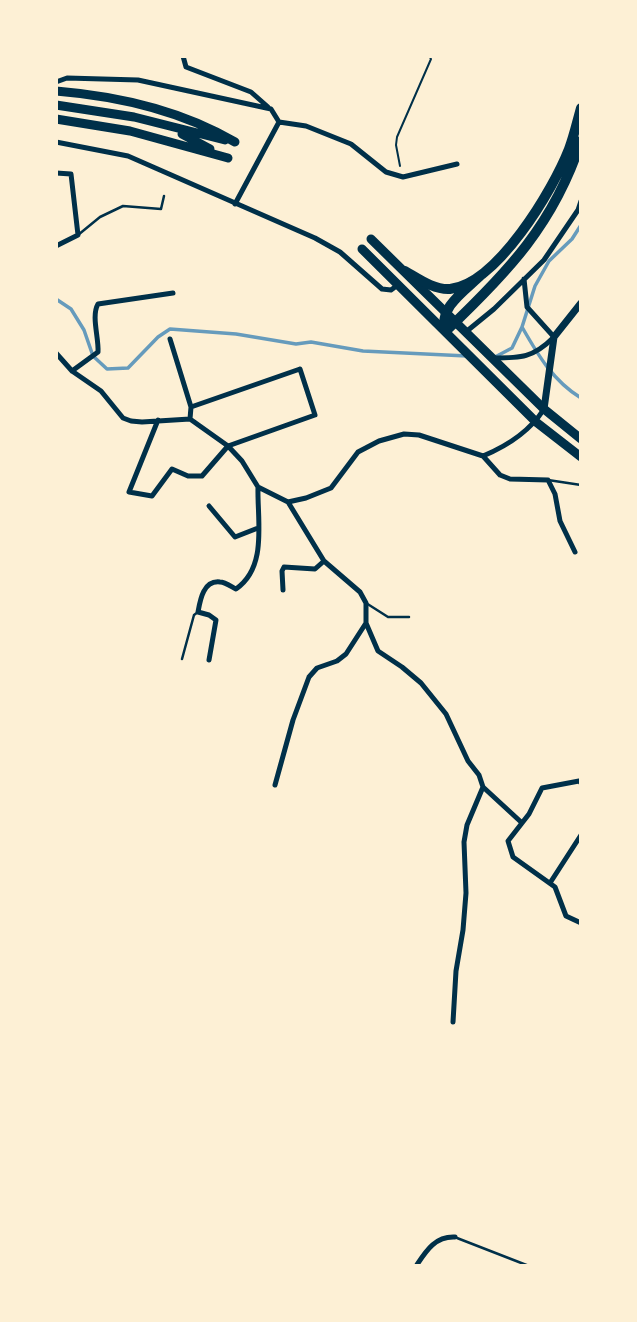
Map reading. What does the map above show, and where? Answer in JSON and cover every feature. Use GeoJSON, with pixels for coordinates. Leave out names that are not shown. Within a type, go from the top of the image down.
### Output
{"type":"FeatureCollection","features":[{"type":"Feature","properties":{"kind":"highway"},"geometry":{"type":"LineString","coordinates":[[581,108],[568,150],[544,197],[506,251],[446,310],[443,323],[446,331],[509,268],[540,228],[561,193],[581,141]]}},
{"type":"Feature","properties":{"kind":"highway"},"geometry":{"type":"LineString","coordinates":[[405,271],[437,288],[462,286],[481,275]]}},
{"type":"Feature","properties":{"kind":"main road"},"geometry":{"type":"LineString","coordinates":[[56,91],[88,93],[157,110],[212,129],[235,142],[134,117],[56,105]]}},
{"type":"Feature","properties":{"kind":"main road"},"geometry":{"type":"LineString","coordinates":[[56,119],[130,131],[228,158],[172,128]]}},
{"type":"Feature","properties":{"kind":"main road"},"geometry":{"type":"LineString","coordinates":[[371,239],[544,409],[581,439]]}},
{"type":"Feature","properties":{"kind":"main road"},"geometry":{"type":"LineString","coordinates":[[362,249],[536,422],[581,457]]}},
{"type":"Feature","properties":{"kind":"street"},"geometry":{"type":"LineString","coordinates":[[183,56],[186,67],[251,92],[271,108],[279,122]]}},
{"type":"Feature","properties":{"kind":"street"},"geometry":{"type":"LineString","coordinates":[[56,82],[67,78],[138,80],[271,108]]}},
{"type":"Feature","properties":{"kind":"street"},"geometry":{"type":"LineString","coordinates":[[279,122],[306,126],[351,144],[386,172],[403,177],[457,164]]}},
{"type":"Feature","properties":{"kind":"street"},"geometry":{"type":"LineString","coordinates":[[235,204],[279,122]]}},
{"type":"Feature","properties":{"kind":"street"},"geometry":{"type":"LineString","coordinates":[[56,142],[128,156],[332,247],[382,289],[391,290],[399,284]]}},
{"type":"Feature","properties":{"kind":"street"},"geometry":{"type":"LineString","coordinates":[[56,173],[71,174],[78,235],[56,246]]}},
{"type":"Feature","properties":{"kind":"street"},"geometry":{"type":"LineString","coordinates":[[467,331],[494,309],[544,260],[578,210],[581,201]]}},
{"type":"Feature","properties":{"kind":"street"},"geometry":{"type":"LineString","coordinates":[[483,456],[498,450],[536,422],[544,409],[554,337],[527,307],[524,279]]}},
{"type":"Feature","properties":{"kind":"street"},"geometry":{"type":"LineString","coordinates":[[72,371],[98,352],[95,309],[97,304],[173,293]]}},
{"type":"Feature","properties":{"kind":"street"},"geometry":{"type":"LineString","coordinates":[[493,358],[530,355],[541,350],[581,303]]}},
{"type":"Feature","properties":{"kind":"street"},"geometry":{"type":"LineString","coordinates":[[170,339],[191,407],[190,419]]}},
{"type":"Feature","properties":{"kind":"street"},"geometry":{"type":"LineString","coordinates":[[56,353],[72,371],[101,391],[123,418],[131,421],[190,419],[228,446],[242,461],[258,487],[258,552],[248,581],[236,589],[220,582],[212,583],[200,595],[198,612],[209,615],[216,621],[209,660]]}},
{"type":"Feature","properties":{"kind":"street"},"geometry":{"type":"LineString","coordinates":[[158,420],[129,492],[152,496],[172,469],[188,476],[202,476],[228,446],[316,415],[300,369],[191,407]]}},
{"type":"Feature","properties":{"kind":"street"},"geometry":{"type":"LineString","coordinates":[[288,502],[331,488],[358,452],[368,445],[393,436],[419,435],[483,456],[500,475],[510,479],[548,480],[555,494],[560,521],[575,552]]}},
{"type":"Feature","properties":{"kind":"street"},"geometry":{"type":"LineString","coordinates":[[258,487],[288,502],[324,561],[360,592],[366,603],[366,622],[378,651],[421,683],[446,714],[483,787],[521,822]]}},
{"type":"Feature","properties":{"kind":"street"},"geometry":{"type":"LineString","coordinates":[[209,506],[235,537],[258,528]]}},
{"type":"Feature","properties":{"kind":"street"},"geometry":{"type":"LineString","coordinates":[[283,590],[284,567],[315,569],[324,561]]}},
{"type":"Feature","properties":{"kind":"street"},"geometry":{"type":"LineString","coordinates":[[275,785],[293,720],[309,677],[317,668],[337,661],[346,654],[366,622]]}},
{"type":"Feature","properties":{"kind":"street"},"geometry":{"type":"LineString","coordinates":[[581,783],[579,781],[542,788],[528,814],[508,841],[513,857],[555,887],[566,916],[581,923]]}},
{"type":"Feature","properties":{"kind":"street"},"geometry":{"type":"LineString","coordinates":[[453,1022],[456,971],[466,893],[464,842],[467,825],[483,787]]}},
{"type":"Feature","properties":{"kind":"street"},"geometry":{"type":"LineString","coordinates":[[550,883],[581,835]]}},
{"type":"Feature","properties":{"kind":"street"},"geometry":{"type":"LineString","coordinates":[[416,1266],[435,1242],[455,1237]]}},
{"type":"Feature","properties":{"kind":"lane"},"geometry":{"type":"LineString","coordinates":[[78,235],[100,217],[123,206],[161,209],[164,196]]}},
{"type":"Feature","properties":{"kind":"lane"},"geometry":{"type":"LineString","coordinates":[[548,480],[581,485]]}},
{"type":"Feature","properties":{"kind":"lane"},"geometry":{"type":"LineString","coordinates":[[366,603],[387,617],[409,617]]}},
{"type":"Feature","properties":{"kind":"lane"},"geometry":{"type":"LineString","coordinates":[[182,659],[191,621],[198,612]]}},
{"type":"Feature","properties":{"kind":"lane"},"geometry":{"type":"LineString","coordinates":[[455,1237],[528,1266]]}},
{"type":"Feature","properties":{"kind":"path"},"geometry":{"type":"LineString","coordinates":[[403,177],[396,145],[397,137],[431,59],[429,56]]}},
{"type":"Feature","properties":{"kind":"waterway"},"geometry":{"type":"LineString","coordinates":[[495,357],[512,348],[535,286],[549,261],[572,239],[581,225]]}},
{"type":"Feature","properties":{"kind":"waterway"},"geometry":{"type":"LineString","coordinates":[[56,299],[71,309],[84,330],[93,356],[107,369],[128,368],[158,337],[170,329],[236,334],[296,344],[311,342],[363,351],[467,356]]}},
{"type":"Feature","properties":{"kind":"waterway"},"geometry":{"type":"LineString","coordinates":[[522,327],[554,375],[581,398]]}}]}
